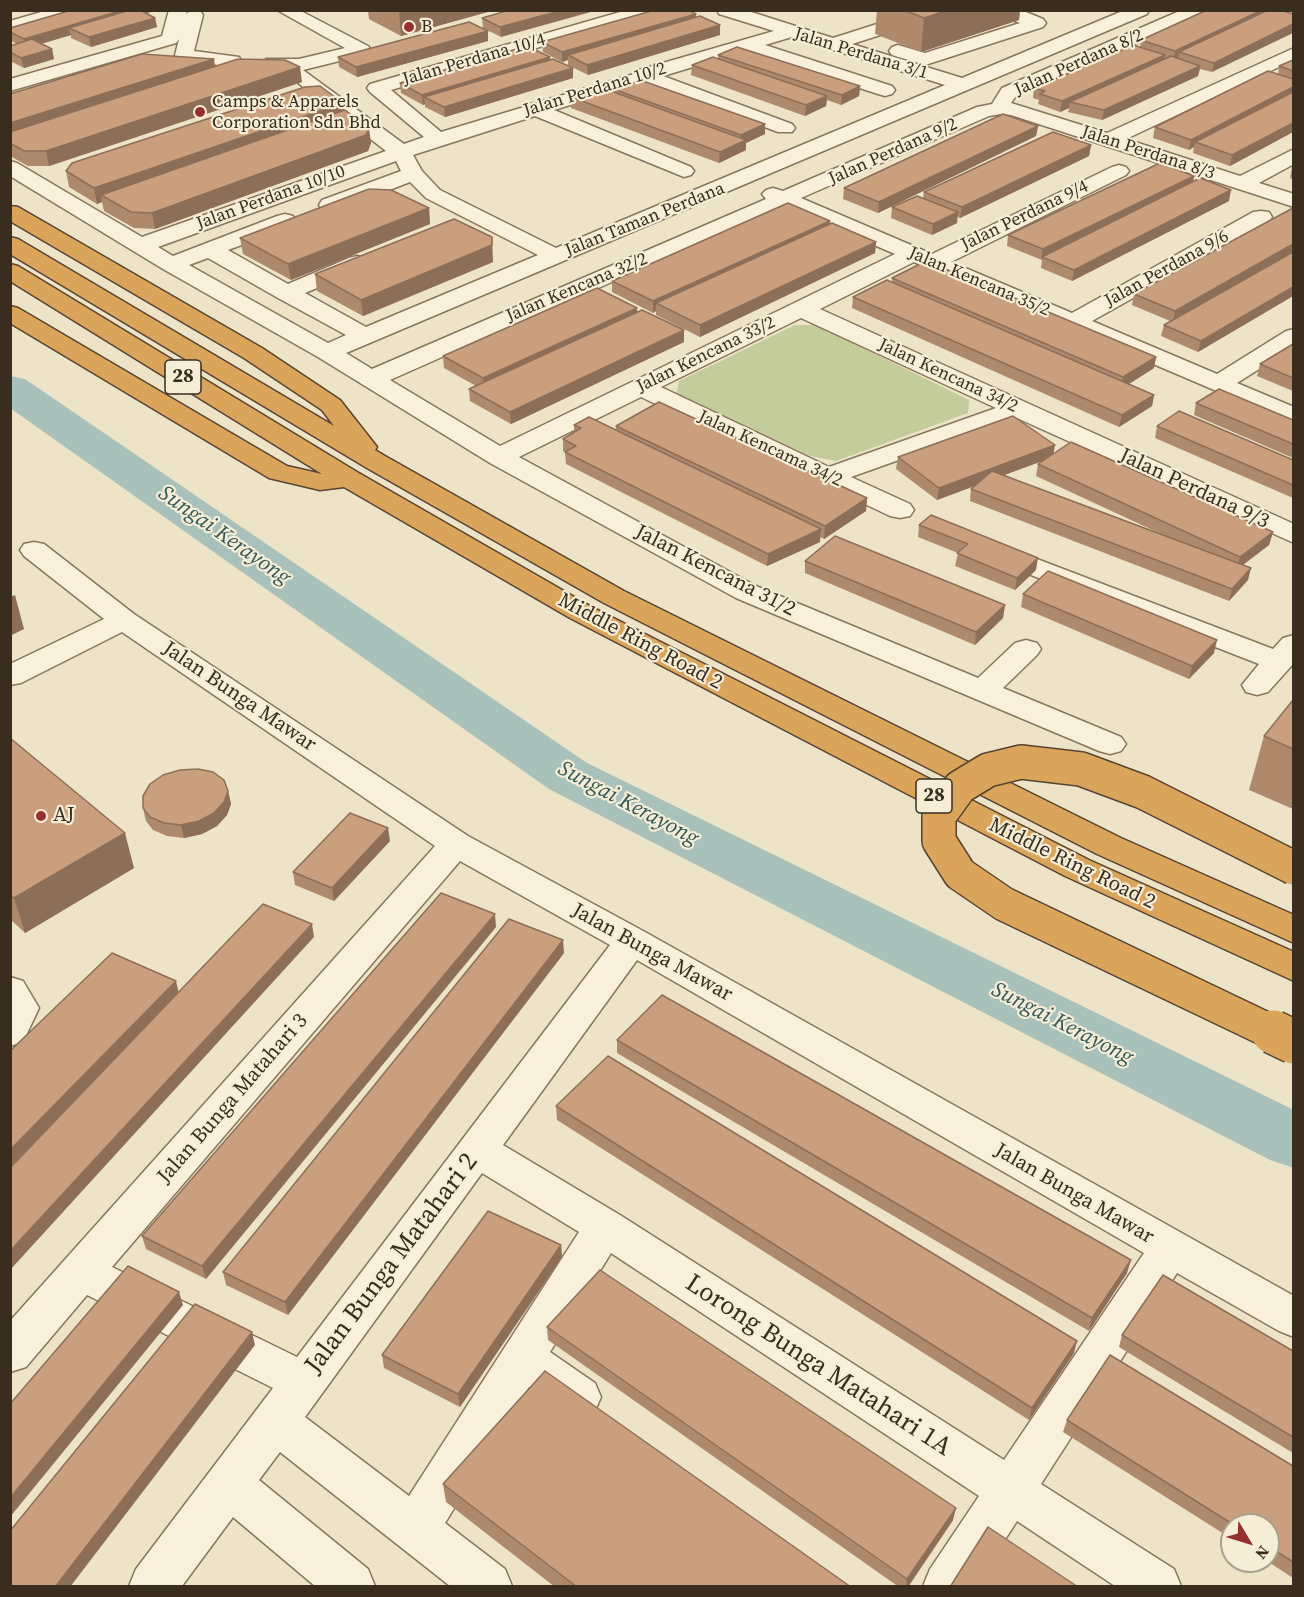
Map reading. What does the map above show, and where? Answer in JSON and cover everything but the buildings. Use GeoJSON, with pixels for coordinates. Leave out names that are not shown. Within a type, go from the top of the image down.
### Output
{"type":"FeatureCollection","features":[{"type":"Feature","properties":{"kind":"highway"},"geometry":{"type":"LineString","coordinates":[[10,212],[253,353],[331,405],[376,462]]}},
{"type":"Feature","properties":{"kind":"highway","name":"Middle Ring Road 2"},"geometry":{"type":"LineString","coordinates":[[10,244],[376,462],[614,597],[1109,846],[1293,930]]}},
{"type":"Feature","properties":{"kind":"highway","name":"Middle Ring Road 2"},"geometry":{"type":"LineString","coordinates":[[14,273],[348,478],[580,612],[1077,868],[1293,968]]}},
{"type":"Feature","properties":{"kind":"highway"},"geometry":{"type":"LineString","coordinates":[[10,314],[278,472],[320,482],[348,478]]}},
{"type":"Feature","properties":{"kind":"highway"},"geometry":{"type":"LineString","coordinates":[[1293,868],[1143,792],[1081,769],[1021,762],[988,770],[960,787],[939,816],[939,842],[960,874],[1004,904],[1293,1042]]}},
{"type":"Feature","properties":{"kind":"street"},"geometry":{"type":"LineString","coordinates":[[10,13],[17,10]]}},
{"type":"Feature","properties":{"kind":"street"},"geometry":{"type":"LineString","coordinates":[[10,27],[69,10]]}},
{"type":"Feature","properties":{"kind":"street"},"geometry":{"type":"LineString","coordinates":[[10,85],[170,39],[178,10]]}},
{"type":"Feature","properties":{"kind":"street"},"geometry":{"type":"LineString","coordinates":[[195,10],[184,55],[232,67],[298,74],[401,152],[413,174],[433,194],[556,256]]}},
{"type":"Feature","properties":{"kind":"street"},"geometry":{"type":"LineString","coordinates":[[168,67],[299,65],[362,50],[285,10]]}},
{"type":"Feature","properties":{"kind":"street","name":"Jalan Perdana 10/4"},"geometry":{"type":"LineString","coordinates":[[438,139],[377,88],[648,10]]}},
{"type":"Feature","properties":{"kind":"street","name":"Jalan Perdana 3/1"},"geometry":{"type":"LineString","coordinates":[[724,10],[963,85]]}},
{"type":"Feature","properties":{"kind":"street"},"geometry":{"type":"LineString","coordinates":[[831,45],[941,10]]}},
{"type":"Feature","properties":{"kind":"street"},"geometry":{"type":"LineString","coordinates":[[862,36],[926,59],[1037,23],[1004,10]]}},
{"type":"Feature","properties":{"kind":"street","name":"Jalan Taman Perdana"},"geometry":{"type":"LineString","coordinates":[[327,352],[1141,10]]}},
{"type":"Feature","properties":{"kind":"street","name":"Jalan Perdana 8/2"},"geometry":{"type":"LineString","coordinates":[[1001,108],[1002,101],[1009,92],[1198,10]]}},
{"type":"Feature","properties":{"kind":"street"},"geometry":{"type":"LineString","coordinates":[[351,24],[370,35]]}},
{"type":"Feature","properties":{"kind":"street","name":"Jalan Perdana 10/2"},"geometry":{"type":"LineString","coordinates":[[401,152],[597,88],[789,32]]}},
{"type":"Feature","properties":{"kind":"street"},"geometry":{"type":"LineString","coordinates":[[482,36],[536,58]]}},
{"type":"Feature","properties":{"kind":"street"},"geometry":{"type":"LineString","coordinates":[[745,45],[885,90]]}},
{"type":"Feature","properties":{"kind":"street"},"geometry":{"type":"LineString","coordinates":[[1115,47],[1136,53]]}},
{"type":"Feature","properties":{"kind":"street"},"geometry":{"type":"LineString","coordinates":[[1108,140],[1293,53]]}},
{"type":"Feature","properties":{"kind":"street"},"geometry":{"type":"LineString","coordinates":[[10,103],[140,66]]}},
{"type":"Feature","properties":{"kind":"street"},"geometry":{"type":"LineString","coordinates":[[208,81],[232,67]]}},
{"type":"Feature","properties":{"kind":"street"},"geometry":{"type":"LineString","coordinates":[[1198,74],[1229,84]]}},
{"type":"Feature","properties":{"kind":"street"},"geometry":{"type":"LineString","coordinates":[[642,75],[785,128]]}},
{"type":"Feature","properties":{"kind":"street"},"geometry":{"type":"LineString","coordinates":[[1248,75],[1271,81]]}},
{"type":"Feature","properties":{"kind":"street"},"geometry":{"type":"LineString","coordinates":[[577,78],[597,88]]}},
{"type":"Feature","properties":{"kind":"street"},"geometry":{"type":"LineString","coordinates":[[294,96],[316,88]]}},
{"type":"Feature","properties":{"kind":"street"},"geometry":{"type":"LineString","coordinates":[[533,108],[684,171]]}},
{"type":"Feature","properties":{"kind":"street","name":"Jalan Perdana 8/3"},"geometry":{"type":"LineString","coordinates":[[1001,108],[1013,109],[1293,201]]}},
{"type":"Feature","properties":{"kind":"street","name":"Jalan Perdana 9/2"},"geometry":{"type":"LineString","coordinates":[[786,199],[984,111],[1001,108]]}},
{"type":"Feature","properties":{"kind":"street"},"geometry":{"type":"LineString","coordinates":[[333,127],[356,120]]}},
{"type":"Feature","properties":{"kind":"street","name":"Jalan Perdana 10/10"},"geometry":{"type":"LineString","coordinates":[[141,245],[401,152]]}},
{"type":"Feature","properties":{"kind":"street"},"geometry":{"type":"LineString","coordinates":[[1241,184],[1293,155]]}},
{"type":"Feature","properties":{"kind":"street"},"geometry":{"type":"LineString","coordinates":[[10,167],[171,264],[370,378]]}},
{"type":"Feature","properties":{"kind":"street","name":"Jalan Perdana 9/4"},"geometry":{"type":"LineString","coordinates":[[922,258],[1119,171]]}},
{"type":"Feature","properties":{"kind":"street"},"geometry":{"type":"LineString","coordinates":[[36,181],[58,174]]}},
{"type":"Feature","properties":{"kind":"street"},"geometry":{"type":"LineString","coordinates":[[171,264],[413,174]]}},
{"type":"Feature","properties":{"kind":"street","name":"Jalan Kencana 35/2"},"geometry":{"type":"LineString","coordinates":[[741,180],[1293,416]]}},
{"type":"Feature","properties":{"kind":"street","name":"Jalan Kencana 32/2"},"geometry":{"type":"LineString","coordinates":[[370,378],[786,199]]}},
{"type":"Feature","properties":{"kind":"street"},"geometry":{"type":"LineString","coordinates":[[85,213],[108,206]]}},
{"type":"Feature","properties":{"kind":"street"},"geometry":{"type":"LineString","coordinates":[[450,224],[472,215]]}},
{"type":"Feature","properties":{"kind":"street","name":"Jalan Perdana 9/6"},"geometry":{"type":"LineString","coordinates":[[1073,322],[1261,217]]}},
{"type":"Feature","properties":{"kind":"street"},"geometry":{"type":"LineString","coordinates":[[859,231],[887,218]]}},
{"type":"Feature","properties":{"kind":"street"},"geometry":{"type":"LineString","coordinates":[[209,249],[364,336]]}},
{"type":"Feature","properties":{"kind":"street"},"geometry":{"type":"LineString","coordinates":[[286,293],[374,256]]}},
{"type":"Feature","properties":{"kind":"street","name":"Jalan Kencana 33/2"},"geometry":{"type":"LineString","coordinates":[[498,457],[640,387],[701,347],[801,309],[922,258]]}},
{"type":"Feature","properties":{"kind":"street"},"geometry":{"type":"LineString","coordinates":[[578,287],[609,302]]}},
{"type":"Feature","properties":{"kind":"street","name":"Jalan Kencana 34/2"},"geometry":{"type":"LineString","coordinates":[[801,309],[1095,444]]}},
{"type":"Feature","properties":{"kind":"street"},"geometry":{"type":"LineString","coordinates":[[1218,384],[1293,336]]}},
{"type":"Feature","properties":{"kind":"street","name":"Jalan Kencana 31/2"},"geometry":{"type":"LineString","coordinates":[[370,378],[498,457],[746,592],[1110,744]]}},
{"type":"Feature","properties":{"kind":"street","name":"Jalan Kencama 34/2"},"geometry":{"type":"LineString","coordinates":[[640,387],[900,510]]}},
{"type":"Feature","properties":{"kind":"street"},"geometry":{"type":"LineString","coordinates":[[828,476],[1018,409]]}},
{"type":"Feature","properties":{"kind":"street","name":"Jalan Perdana 9/3"},"geometry":{"type":"LineString","coordinates":[[1095,444],[1293,535]]}},
{"type":"Feature","properties":{"kind":"street"},"geometry":{"type":"LineString","coordinates":[[971,542],[1190,627],[1286,653],[1257,685]]}},
{"type":"Feature","properties":{"kind":"street","name":"Jalan Bunga Mawar"},"geometry":{"type":"LineString","coordinates":[[34,550],[124,620],[456,844],[632,941],[1293,1318]]}},
{"type":"Feature","properties":{"kind":"street"},"geometry":{"type":"LineString","coordinates":[[10,676],[124,620]]}},
{"type":"Feature","properties":{"kind":"street"},"geometry":{"type":"LineString","coordinates":[[982,691],[1026,649]]}},
{"type":"Feature","properties":{"kind":"street","name":"Jalan Bunga Matahari 3"},"geometry":{"type":"LineString","coordinates":[[10,1353],[456,844]]}},
{"type":"Feature","properties":{"kind":"street","name":"Jalan Bunga Matahari 2"},"geometry":{"type":"LineString","coordinates":[[153,1587],[632,941]]}},
{"type":"Feature","properties":{"kind":"street"},"geometry":{"type":"LineString","coordinates":[[10,991],[20,1008],[10,1032]]}},
{"type":"Feature","properties":{"kind":"street","name":"Lorong Bunga Matahari 1A"},"geometry":{"type":"LineString","coordinates":[[477,1150],[605,1227],[1157,1587]]}},
{"type":"Feature","properties":{"kind":"street"},"geometry":{"type":"LineString","coordinates":[[415,1528],[605,1227]]}},
{"type":"Feature","properties":{"kind":"street"},"geometry":{"type":"LineString","coordinates":[[947,1587],[1170,1249]]}},
{"type":"Feature","properties":{"kind":"street"},"geometry":{"type":"LineString","coordinates":[[81,1272],[304,1382]]}},
{"type":"Feature","properties":{"kind":"street"},"geometry":{"type":"LineString","coordinates":[[524,1358],[610,1418]]}},
{"type":"Feature","properties":{"kind":"street"},"geometry":{"type":"LineString","coordinates":[[276,1420],[488,1587]]}},
{"type":"Feature","properties":{"kind":"street"},"geometry":{"type":"LineString","coordinates":[[229,1484],[351,1587]]}},
{"type":"Feature","properties":{"kind":"green space"},"geometry":{"type":"Polygon","coordinates":[[[795,325],[816,325],[969,400],[968,413],[836,461],[810,456],[676,395],[679,381],[795,325]]]}},
{"type":"Feature","properties":{"kind":"waterway","name":"Sungai Kerayong"},"geometry":{"type":"LineString","coordinates":[[10,388],[568,776],[1294,1141]]}},
{"type":"Feature","properties":{"kind":"place","name":"B"},"geometry":{"type":"Point","coordinates":[409,27]}},
{"type":"Feature","properties":{"kind":"place","name":"Camps & Apparels Corporation Sdn Bhd"},"geometry":{"type":"Point","coordinates":[200,112]}},
{"type":"Feature","properties":{"kind":"place","name":"AJ"},"geometry":{"type":"Point","coordinates":[41,816]}}]}
